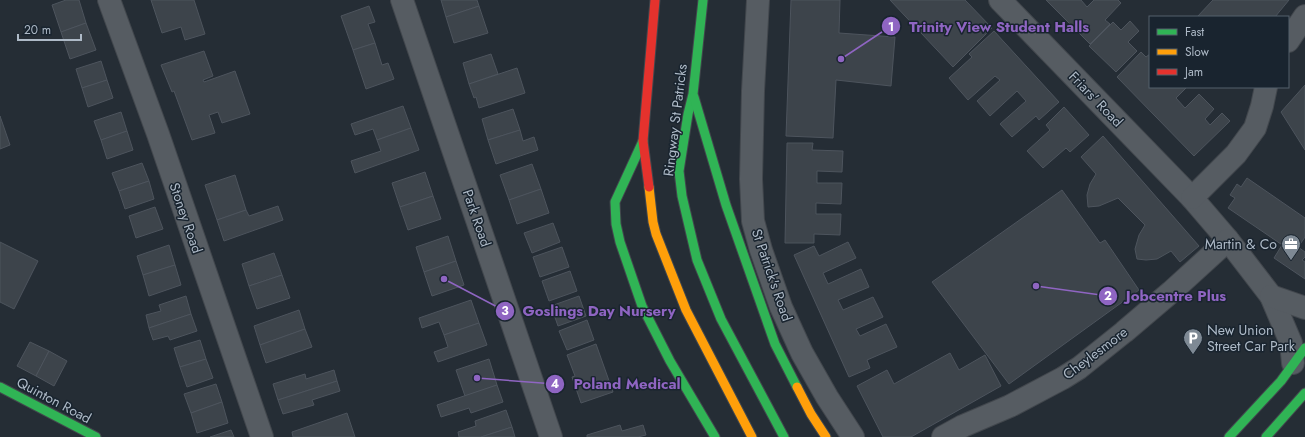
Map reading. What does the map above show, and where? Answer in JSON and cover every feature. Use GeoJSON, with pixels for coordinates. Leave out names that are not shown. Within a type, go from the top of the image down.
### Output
{"type":"FeatureCollection","features":[{"type":"Feature","properties":{"kind":"main road","name":"Ringway St Patricks"},"geometry":{"type":"LineString","coordinates":[[655,0],[642,141],[653,222],[656,234],[686,310],[752,437]]}},
{"type":"Feature","properties":{"kind":"main road","name":"Ringway St Patricks"},"geometry":{"type":"LineString","coordinates":[[703,0],[693,94],[688,114],[679,171],[682,196],[697,260],[720,319],[784,437]]}},
{"type":"Feature","properties":{"kind":"main road"},"geometry":{"type":"LineString","coordinates":[[693,94],[726,205],[774,344],[811,414],[826,437]]}},
{"type":"Feature","properties":{"kind":"main road"},"geometry":{"type":"LineString","coordinates":[[642,141],[615,202],[616,224],[620,242],[642,306],[670,361],[716,437]]}},
{"type":"Feature","properties":{"kind":"main road"},"geometry":{"type":"LineString","coordinates":[[1229,437],[1281,380],[1299,356]]}},
{"type":"Feature","properties":{"kind":"main road","name":"Quinton Road"},"geometry":{"type":"LineString","coordinates":[[0,387],[96,437]]}},
{"type":"Feature","properties":{"kind":"main road"},"geometry":{"type":"LineString","coordinates":[[1266,437],[1305,394]]}},
{"type":"Feature","properties":{"kind":"street","name":"Stoney Road"},"geometry":{"type":"LineString","coordinates":[[108,0],[158,134],[262,437]]}},
{"type":"Feature","properties":{"kind":"street","name":"Park Road"},"geometry":{"type":"LineString","coordinates":[[402,0],[551,437]]}},
{"type":"Feature","properties":{"kind":"street","name":"St Patrick's Road"},"geometry":{"type":"LineString","coordinates":[[758,0],[752,91],[751,179],[753,221],[780,307],[802,353],[827,397],[853,437]]}},
{"type":"Feature","properties":{"kind":"street","name":"Friars' Road"},"geometry":{"type":"LineString","coordinates":[[1000,0],[1192,198],[1228,240],[1271,296],[1291,343],[1299,356]]}},
{"type":"Feature","properties":{"kind":"street"},"geometry":{"type":"LineString","coordinates":[[1289,40],[1305,16]]}},
{"type":"Feature","properties":{"kind":"street"},"geometry":{"type":"LineString","coordinates":[[1192,198],[1236,154],[1255,128],[1266,88]]}},
{"type":"Feature","properties":{"kind":"street","name":"Cheylesmore"},"geometry":{"type":"LineString","coordinates":[[943,437],[963,426],[987,417],[1045,388],[1078,368],[1124,332],[1171,292],[1228,240]]}},
{"type":"Feature","properties":{"kind":"street"},"geometry":{"type":"LineString","coordinates":[[1271,296],[1305,308]]}},
{"type":"Feature","properties":{"kind":"building"},"geometry":{"type":"Polygon","coordinates":[[[66,0],[79,0],[86,23],[61,32],[52,5],[66,0]]]}},
{"type":"Feature","properties":{"kind":"building"},"geometry":{"type":"Polygon","coordinates":[[[151,0],[194,0],[205,34],[185,40],[181,27],[162,33],[151,0]]]}},
{"type":"Feature","properties":{"kind":"building"},"geometry":{"type":"Polygon","coordinates":[[[441,0],[477,0],[479,6],[446,17],[441,0]]]}},
{"type":"Feature","properties":{"kind":"building"},"geometry":{"type":"Polygon","coordinates":[[[791,0],[840,0],[839,33],[895,37],[891,86],[836,80],[833,138],[786,136],[791,0]]]}},
{"type":"Feature","properties":{"kind":"building"},"geometry":{"type":"Polygon","coordinates":[[[890,0],[965,0],[992,28],[953,67],[890,0]]]}},
{"type":"Feature","properties":{"kind":"building"},"geometry":{"type":"Polygon","coordinates":[[[1046,0],[1081,0],[1087,7],[1094,0],[1118,0],[1121,3],[1105,20],[1110,24],[1090,44],[1046,0]]]}},
{"type":"Feature","properties":{"kind":"building"},"geometry":{"type":"Polygon","coordinates":[[[1213,0],[1289,0],[1276,16],[1198,16],[1213,0]]]}},
{"type":"Feature","properties":{"kind":"building"},"geometry":{"type":"Polygon","coordinates":[[[369,6],[375,22],[368,24],[375,43],[353,50],[341,16],[369,6]]]}},
{"type":"Feature","properties":{"kind":"building"},"geometry":{"type":"Polygon","coordinates":[[[479,6],[488,33],[454,43],[446,17],[479,6]]]}},
{"type":"Feature","properties":{"kind":"building"},"geometry":{"type":"Polygon","coordinates":[[[1130,21],[1139,31],[1128,42],[1137,51],[1116,72],[1089,46],[1113,22],[1121,30],[1130,21]]]}},
{"type":"Feature","properties":{"kind":"building"},"geometry":{"type":"Polygon","coordinates":[[[86,23],[96,50],[70,59],[61,32],[86,23]]]}},
{"type":"Feature","properties":{"kind":"building"},"geometry":{"type":"Polygon","coordinates":[[[994,31],[1059,102],[1039,120],[1036,116],[1012,137],[1000,124],[1026,101],[1017,91],[990,116],[977,101],[1000,80],[995,76],[968,100],[949,78],[972,57],[969,54],[994,31]]]}},
{"type":"Feature","properties":{"kind":"building"},"geometry":{"type":"Polygon","coordinates":[[[375,43],[382,65],[388,63],[394,79],[366,89],[353,50],[375,43]]]}},
{"type":"Feature","properties":{"kind":"building"},"geometry":{"type":"Polygon","coordinates":[[[204,51],[213,76],[203,80],[204,82],[235,71],[250,114],[222,123],[218,112],[209,115],[215,133],[192,140],[174,91],[172,92],[161,65],[204,51]]]}},
{"type":"Feature","properties":{"kind":"building"},"geometry":{"type":"Polygon","coordinates":[[[1141,52],[1146,57],[1149,55],[1149,88],[1186,88],[1176,98],[1185,108],[1199,94],[1214,109],[1205,119],[1210,125],[1222,113],[1230,121],[1194,156],[1117,77],[1141,52]]]}},
{"type":"Feature","properties":{"kind":"building"},"geometry":{"type":"Polygon","coordinates":[[[491,54],[498,74],[469,84],[463,63],[491,54]]]}},
{"type":"Feature","properties":{"kind":"building"},"geometry":{"type":"Polygon","coordinates":[[[101,61],[107,80],[82,88],[76,69],[101,61]]]}},
{"type":"Feature","properties":{"kind":"building"},"geometry":{"type":"Polygon","coordinates":[[[517,68],[525,93],[479,108],[476,97],[474,98],[469,84],[517,68]]]}},
{"type":"Feature","properties":{"kind":"building"},"geometry":{"type":"Polygon","coordinates":[[[107,80],[113,98],[88,107],[82,88],[107,80]]]}},
{"type":"Feature","properties":{"kind":"building"},"geometry":{"type":"Polygon","coordinates":[[[1305,85],[1305,150],[1281,112],[1305,85]]]}},
{"type":"Feature","properties":{"kind":"building"},"geometry":{"type":"Polygon","coordinates":[[[403,106],[411,128],[377,140],[373,129],[355,135],[351,124],[403,106]]]}},
{"type":"Feature","properties":{"kind":"building"},"geometry":{"type":"Polygon","coordinates":[[[1064,107],[1089,135],[1070,152],[1066,148],[1043,168],[1027,151],[1050,130],[1046,125],[1064,107]]]}},
{"type":"Feature","properties":{"kind":"building"},"geometry":{"type":"Polygon","coordinates":[[[513,109],[520,130],[488,140],[482,119],[513,109]]]}},
{"type":"Feature","properties":{"kind":"building"},"geometry":{"type":"Polygon","coordinates":[[[121,112],[127,131],[101,140],[94,121],[121,112]]]}},
{"type":"Feature","properties":{"kind":"building"},"geometry":{"type":"Polygon","coordinates":[[[0,116],[10,145],[0,149],[0,116]]]}},
{"type":"Feature","properties":{"kind":"building"},"geometry":{"type":"Polygon","coordinates":[[[411,128],[419,150],[355,173],[351,161],[381,151],[377,140],[411,128]]]}},
{"type":"Feature","properties":{"kind":"building"},"geometry":{"type":"Polygon","coordinates":[[[520,130],[523,141],[534,137],[538,150],[496,164],[488,140],[520,130]]]}},
{"type":"Feature","properties":{"kind":"building"},"geometry":{"type":"Polygon","coordinates":[[[127,131],[133,150],[107,159],[101,140],[127,131]]]}},
{"type":"Feature","properties":{"kind":"building"},"geometry":{"type":"Polygon","coordinates":[[[1103,136],[1199,246],[1180,262],[1171,251],[1157,259],[1137,259],[1135,249],[1139,235],[1145,225],[1118,198],[1099,206],[1088,207],[1087,195],[1090,184],[1096,174],[1081,157],[1103,136]]]}},
{"type":"Feature","properties":{"kind":"building"},"geometry":{"type":"Polygon","coordinates":[[[787,143],[813,143],[812,150],[843,151],[842,172],[817,171],[817,183],[842,183],[841,204],[816,203],[816,214],[841,214],[840,235],[814,234],[814,243],[785,243],[787,143]]]}},
{"type":"Feature","properties":{"kind":"building"},"geometry":{"type":"Polygon","coordinates":[[[142,163],[149,181],[119,191],[112,173],[142,163]]]}},
{"type":"Feature","properties":{"kind":"building"},"geometry":{"type":"Polygon","coordinates":[[[532,164],[541,189],[509,200],[500,175],[532,164]]]}},
{"type":"Feature","properties":{"kind":"building"},"geometry":{"type":"Polygon","coordinates":[[[425,172],[433,196],[400,207],[392,183],[425,172]]]}},
{"type":"Feature","properties":{"kind":"building"},"geometry":{"type":"Polygon","coordinates":[[[235,175],[246,210],[217,220],[205,185],[235,175]]]}},
{"type":"Feature","properties":{"kind":"building"},"geometry":{"type":"Polygon","coordinates":[[[1247,178],[1305,218],[1305,237],[1294,253],[1228,208],[1235,198],[1230,195],[1237,184],[1241,187],[1247,178]]]}},
{"type":"Feature","properties":{"kind":"building"},"geometry":{"type":"Polygon","coordinates":[[[149,181],[154,199],[125,209],[119,191],[149,181]]]}},
{"type":"Feature","properties":{"kind":"building"},"geometry":{"type":"Polygon","coordinates":[[[541,189],[549,213],[517,224],[509,200],[541,189]]]}},
{"type":"Feature","properties":{"kind":"building"},"geometry":{"type":"Polygon","coordinates":[[[1062,190],[1100,243],[1105,240],[1139,290],[1009,384],[932,282],[1062,190]]]}},
{"type":"Feature","properties":{"kind":"building"},"geometry":{"type":"Polygon","coordinates":[[[433,196],[441,219],[408,230],[400,207],[433,196]]]}},
{"type":"Feature","properties":{"kind":"building"},"geometry":{"type":"Polygon","coordinates":[[[278,206],[283,220],[224,241],[217,220],[246,210],[249,216],[278,206]]]}},
{"type":"Feature","properties":{"kind":"building"},"geometry":{"type":"Polygon","coordinates":[[[155,207],[163,229],[136,238],[129,216],[155,207]]]}},
{"type":"Feature","properties":{"kind":"building"},"geometry":{"type":"Polygon","coordinates":[[[553,223],[560,242],[532,253],[524,233],[553,223]]]}},
{"type":"Feature","properties":{"kind":"building"},"geometry":{"type":"Polygon","coordinates":[[[448,236],[456,261],[424,272],[416,247],[448,236]]]}},
{"type":"Feature","properties":{"kind":"building"},"geometry":{"type":"Polygon","coordinates":[[[0,242],[38,261],[14,309],[0,302],[0,242]]]}},
{"type":"Feature","properties":{"kind":"building"},"geometry":{"type":"Polygon","coordinates":[[[848,242],[856,258],[823,273],[828,284],[861,269],[869,287],[838,300],[843,310],[873,297],[883,317],[856,329],[860,336],[886,324],[897,347],[867,360],[870,368],[849,377],[794,255],[814,246],[819,256],[848,242]]]}},
{"type":"Feature","properties":{"kind":"building"},"geometry":{"type":"Polygon","coordinates":[[[169,245],[175,265],[143,275],[137,256],[169,245]]]}},
{"type":"Feature","properties":{"kind":"building","name":"Martin & Co"},"geometry":{"type":"Polygon","coordinates":[[[1282,245],[1294,253],[1298,247],[1305,252],[1305,257],[1302,260],[1305,262],[1305,279],[1274,258],[1282,245]]]}},
{"type":"Feature","properties":{"kind":"building"},"geometry":{"type":"Polygon","coordinates":[[[562,247],[569,267],[540,277],[533,257],[562,247]]]}},
{"type":"Feature","properties":{"kind":"building"},"geometry":{"type":"Polygon","coordinates":[[[274,253],[282,275],[249,286],[242,264],[274,253]]]}},
{"type":"Feature","properties":{"kind":"building"},"geometry":{"type":"Polygon","coordinates":[[[456,261],[464,285],[432,296],[424,272],[456,261]]]}},
{"type":"Feature","properties":{"kind":"building"},"geometry":{"type":"Polygon","coordinates":[[[175,265],[181,285],[149,296],[143,275],[175,265]]]}},
{"type":"Feature","properties":{"kind":"building"},"geometry":{"type":"Polygon","coordinates":[[[570,271],[577,291],[549,301],[542,281],[570,271]]]}},
{"type":"Feature","properties":{"kind":"building"},"geometry":{"type":"Polygon","coordinates":[[[282,275],[290,298],[257,309],[249,286],[282,275]]]}},
{"type":"Feature","properties":{"kind":"building"},"geometry":{"type":"Polygon","coordinates":[[[186,296],[191,314],[149,328],[146,315],[161,311],[159,305],[186,296]]]}},
{"type":"Feature","properties":{"kind":"building"},"geometry":{"type":"Polygon","coordinates":[[[579,296],[586,316],[558,326],[551,306],[579,296]]]}},
{"type":"Feature","properties":{"kind":"building"},"geometry":{"type":"Polygon","coordinates":[[[471,300],[479,323],[444,335],[439,322],[422,328],[419,318],[471,300]]]}},
{"type":"Feature","properties":{"kind":"building"},"geometry":{"type":"Polygon","coordinates":[[[299,310],[305,329],[260,345],[254,326],[299,310]]]}},
{"type":"Feature","properties":{"kind":"building"},"geometry":{"type":"Polygon","coordinates":[[[191,314],[197,331],[170,340],[168,336],[153,340],[149,328],[191,314]]]}},
{"type":"Feature","properties":{"kind":"building"},"geometry":{"type":"Polygon","coordinates":[[[587,320],[594,340],[567,350],[559,331],[587,320]]]}},
{"type":"Feature","properties":{"kind":"building"},"geometry":{"type":"Polygon","coordinates":[[[479,323],[487,345],[438,362],[434,352],[448,347],[444,335],[479,323]]]}},
{"type":"Feature","properties":{"kind":"building"},"geometry":{"type":"Polygon","coordinates":[[[305,329],[312,347],[266,363],[260,345],[305,329]]]}},
{"type":"Feature","properties":{"kind":"building"},"geometry":{"type":"Polygon","coordinates":[[[200,340],[206,359],[180,367],[174,348],[200,340]]]}},
{"type":"Feature","properties":{"kind":"building"},"geometry":{"type":"Polygon","coordinates":[[[30,342],[49,351],[36,376],[17,366],[30,342]]]}},
{"type":"Feature","properties":{"kind":"building"},"geometry":{"type":"Polygon","coordinates":[[[596,344],[613,392],[581,403],[572,377],[575,376],[567,355],[596,344]]]}},
{"type":"Feature","properties":{"kind":"building"},"geometry":{"type":"Polygon","coordinates":[[[49,351],[67,361],[54,386],[36,376],[49,351]]]}},
{"type":"Feature","properties":{"kind":"building"},"geometry":{"type":"Polygon","coordinates":[[[950,353],[959,370],[985,355],[1001,386],[911,437],[883,437],[857,386],[887,370],[894,384],[950,353]]]}},
{"type":"Feature","properties":{"kind":"building"},"geometry":{"type":"Polygon","coordinates":[[[206,359],[213,378],[187,387],[180,367],[206,359]]]}},
{"type":"Feature","properties":{"kind":"building"},"geometry":{"type":"Polygon","coordinates":[[[489,359],[497,385],[465,396],[456,370],[489,359]]]}},
{"type":"Feature","properties":{"kind":"building"},"geometry":{"type":"Polygon","coordinates":[[[334,370],[337,381],[278,400],[273,384],[305,374],[306,379],[334,370]]]}},
{"type":"Feature","properties":{"kind":"building"},"geometry":{"type":"Polygon","coordinates":[[[337,381],[340,391],[312,400],[314,405],[283,414],[278,400],[337,381]]]}},
{"type":"Feature","properties":{"kind":"building"},"geometry":{"type":"Polygon","coordinates":[[[216,384],[222,402],[191,413],[184,394],[216,384]]]}},
{"type":"Feature","properties":{"kind":"building"},"geometry":{"type":"Polygon","coordinates":[[[497,385],[503,402],[471,413],[469,408],[441,417],[437,405],[497,385]]]}},
{"type":"Feature","properties":{"kind":"building"},"geometry":{"type":"Polygon","coordinates":[[[222,402],[228,423],[197,433],[191,413],[222,402]]]}},
{"type":"Feature","properties":{"kind":"building"},"geometry":{"type":"Polygon","coordinates":[[[506,410],[512,427],[481,437],[459,437],[458,432],[476,426],[475,421],[506,410]]]}},
{"type":"Feature","properties":{"kind":"building"},"geometry":{"type":"Polygon","coordinates":[[[347,413],[355,437],[293,437],[292,432],[347,413]]]}},
{"type":"Feature","properties":{"kind":"building"},"geometry":{"type":"Polygon","coordinates":[[[620,425],[622,431],[643,425],[646,435],[638,437],[587,437],[587,435],[620,425]]]}},
{"type":"Feature","properties":{"kind":"building"},"geometry":{"type":"Polygon","coordinates":[[[512,427],[515,437],[481,437],[512,427]]]}},
{"type":"Feature","properties":{"kind":"building"},"geometry":{"type":"Polygon","coordinates":[[[231,430],[234,437],[210,437],[231,430]]]}},
{"type":"Feature","properties":{"kind":"traffic: fast"},"geometry":{"type":"LineString","coordinates":[[703,0],[693,94],[688,114],[679,171],[682,196],[697,260],[721,319],[784,437]]}},
{"type":"Feature","properties":{"kind":"traffic: fast"},"geometry":{"type":"LineString","coordinates":[[694,97],[726,205],[775,344],[797,387]]}},
{"type":"Feature","properties":{"kind":"traffic: fast"},"geometry":{"type":"LineString","coordinates":[[643,141],[615,202],[616,224],[620,242],[642,306],[670,361],[715,437]]}},
{"type":"Feature","properties":{"kind":"traffic: fast"},"geometry":{"type":"LineString","coordinates":[[1229,437],[1281,381],[1305,348]]}},
{"type":"Feature","properties":{"kind":"traffic: fast"},"geometry":{"type":"LineString","coordinates":[[0,387],[96,437]]}},
{"type":"Feature","properties":{"kind":"traffic: fast"},"geometry":{"type":"LineString","coordinates":[[1266,437],[1305,393]]}},
{"type":"Feature","properties":{"kind":"traffic: slow"},"geometry":{"type":"LineString","coordinates":[[649,187],[656,234],[686,310],[752,437]]}},
{"type":"Feature","properties":{"kind":"traffic: slow"},"geometry":{"type":"LineString","coordinates":[[797,387],[811,414],[826,437]]}},
{"type":"Feature","properties":{"kind":"traffic: jam"},"geometry":{"type":"LineString","coordinates":[[649,187],[643,141],[655,0]]}},
{"type":"Feature","properties":{"kind":"place","name":"Trinity View Student Halls"},"geometry":{"type":"Point","coordinates":[841,59]}},
{"type":"Feature","properties":{"kind":"place","name":"Martin & Co"},"geometry":{"type":"Point","coordinates":[1291,261]}},
{"type":"Feature","properties":{"kind":"place","name":"Goslings Day Nursery"},"geometry":{"type":"Point","coordinates":[444,279]}},
{"type":"Feature","properties":{"kind":"place","name":"Jobcentre Plus"},"geometry":{"type":"Point","coordinates":[1036,286]}},
{"type":"Feature","properties":{"kind":"place","name":"New Union Street Car Park"},"geometry":{"type":"Point","coordinates":[1193,355]}},
{"type":"Feature","properties":{"kind":"place","name":"Poland Medical"},"geometry":{"type":"Point","coordinates":[477,378]}}]}
